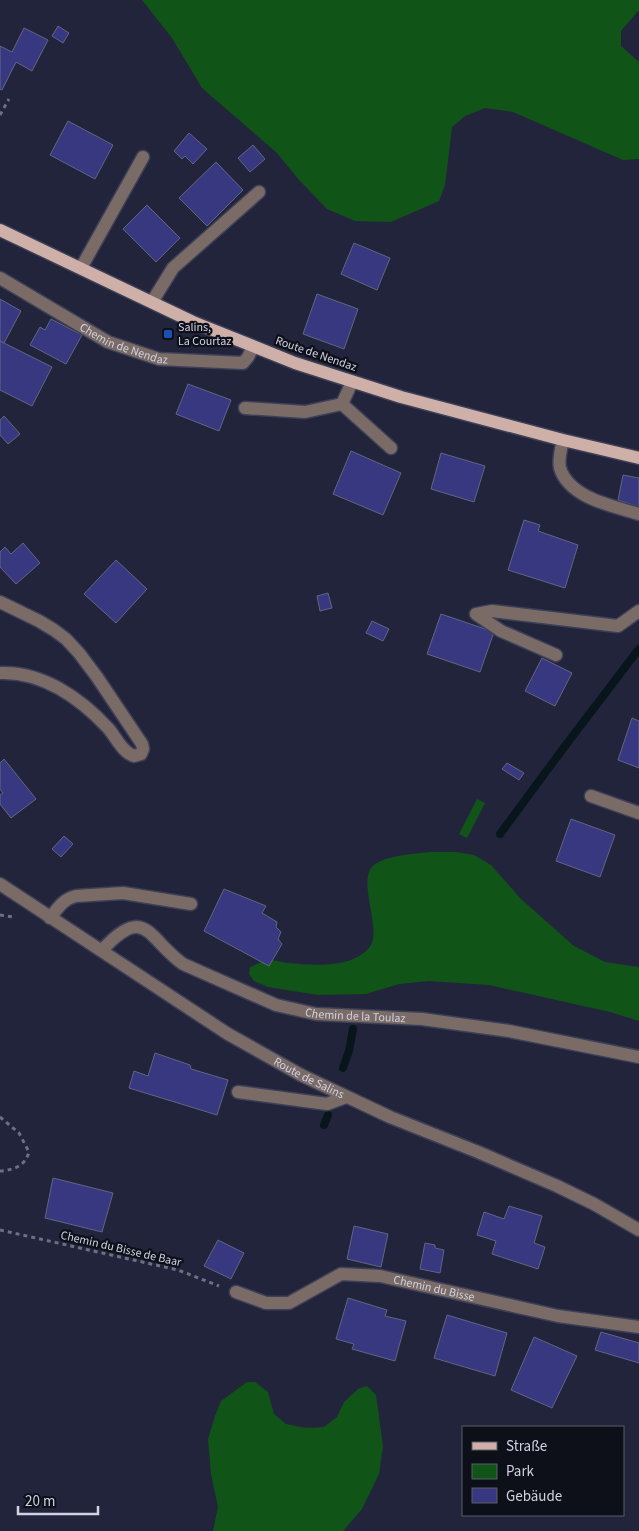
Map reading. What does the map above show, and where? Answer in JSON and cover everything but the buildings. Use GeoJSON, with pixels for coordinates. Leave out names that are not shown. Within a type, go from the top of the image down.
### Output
{"type":"FeatureCollection","features":[{"type":"Feature","properties":{"kind":"main road","name":"Route de Nendaz"},"geometry":{"type":"LineString","coordinates":[[0,230],[193,322],[295,363],[401,397],[639,458]]}},
{"type":"Feature","properties":{"kind":"street"},"geometry":{"type":"LineString","coordinates":[[81,268],[143,156]]}},
{"type":"Feature","properties":{"kind":"street"},"geometry":{"type":"LineString","coordinates":[[152,302],[173,268],[259,192]]}},
{"type":"Feature","properties":{"kind":"street","name":"Chemin de Nendaz"},"geometry":{"type":"LineString","coordinates":[[0,278],[108,342],[158,359],[243,363],[253,347]]}},
{"type":"Feature","properties":{"kind":"street"},"geometry":{"type":"LineString","coordinates":[[342,404],[352,382]]}},
{"type":"Feature","properties":{"kind":"street"},"geometry":{"type":"LineString","coordinates":[[245,408],[305,412],[342,404]]}},
{"type":"Feature","properties":{"kind":"street"},"geometry":{"type":"LineString","coordinates":[[342,404],[391,448]]}},
{"type":"Feature","properties":{"kind":"street"},"geometry":{"type":"LineString","coordinates":[[563,440],[560,467],[568,482],[589,498],[639,514]]}},
{"type":"Feature","properties":{"kind":"street"},"geometry":{"type":"LineString","coordinates":[[0,602],[54,630],[79,653],[142,744],[141,754],[134,756],[128,754],[109,729],[74,697],[38,678],[0,673]]}},
{"type":"Feature","properties":{"kind":"street"},"geometry":{"type":"LineString","coordinates":[[556,655],[501,631],[476,614],[492,612],[618,626],[639,611]]}},
{"type":"Feature","properties":{"kind":"street"},"geometry":{"type":"LineString","coordinates":[[591,796],[639,813]]}},
{"type":"Feature","properties":{"kind":"street","name":"Route de Salins"},"geometry":{"type":"LineString","coordinates":[[0,884],[228,1034],[301,1075],[390,1117],[540,1178],[594,1204],[639,1230]]}},
{"type":"Feature","properties":{"kind":"street"},"geometry":{"type":"LineString","coordinates":[[50,918],[62,903],[76,896],[123,893],[191,904]]}},
{"type":"Feature","properties":{"kind":"street","name":"Chemin de la Toulaz"},"geometry":{"type":"LineString","coordinates":[[102,950],[122,931],[139,926],[146,929],[182,964],[276,1005],[316,1014],[422,1019],[509,1031],[639,1058]]}},
{"type":"Feature","properties":{"kind":"street"},"geometry":{"type":"LineString","coordinates":[[238,1092],[327,1104],[346,1097]]}},
{"type":"Feature","properties":{"kind":"street","name":"Chemin du Bisse"},"geometry":{"type":"LineString","coordinates":[[236,1292],[266,1303],[290,1303],[341,1274],[380,1276],[558,1316],[639,1327]]}},
{"type":"Feature","properties":{"kind":"path"},"geometry":{"type":"LineString","coordinates":[[0,115],[9,99]]}},
{"type":"Feature","properties":{"kind":"path"},"geometry":{"type":"LineString","coordinates":[[0,1117],[19,1133],[30,1152],[27,1159],[15,1169],[0,1171]]}},
{"type":"Feature","properties":{"kind":"path","name":"Chemin du Bisse de Baar"},"geometry":{"type":"LineString","coordinates":[[0,1230],[178,1270],[236,1292]]}},
{"type":"Feature","properties":{"kind":"green space"},"geometry":{"type":"Polygon","coordinates":[[[142,0],[639,0],[639,10],[621,31],[621,46],[639,62],[639,159],[623,160],[513,112],[485,108],[465,116],[452,127],[445,185],[439,201],[391,222],[355,221],[327,209],[299,180],[277,153],[202,88],[172,38],[142,0]]]}},
{"type":"Feature","properties":{"kind":"green space"},"geometry":{"type":"Polygon","coordinates":[[[477,799],[485,803],[467,838],[459,834],[477,799]]]}},
{"type":"Feature","properties":{"kind":"green space"},"geometry":{"type":"Polygon","coordinates":[[[430,852],[456,852],[474,855],[491,865],[521,899],[574,946],[605,962],[639,967],[639,1021],[610,1012],[489,985],[429,981],[399,984],[366,994],[318,995],[268,987],[254,981],[249,974],[250,967],[266,960],[319,965],[341,963],[360,955],[368,949],[372,941],[372,919],[367,882],[369,872],[374,865],[386,859],[430,852]]]}},
{"type":"Feature","properties":{"kind":"green space"},"geometry":{"type":"Polygon","coordinates":[[[247,1382],[255,1382],[268,1392],[274,1414],[286,1424],[306,1428],[324,1427],[337,1417],[344,1402],[358,1389],[367,1386],[376,1395],[383,1446],[379,1474],[362,1509],[343,1531],[213,1531],[218,1507],[211,1474],[208,1439],[221,1401],[247,1382]]]}},
{"type":"Feature","properties":{"kind":"waterway"},"geometry":{"type":"LineString","coordinates":[[500,834],[639,649]]}},
{"type":"Feature","properties":{"kind":"waterway"},"geometry":{"type":"LineString","coordinates":[[343,1068],[349,1051],[353,1029]]}},
{"type":"Feature","properties":{"kind":"waterway"},"geometry":{"type":"LineString","coordinates":[[324,1125],[328,1115]]}},
{"type":"Feature","properties":{"kind":"place","name":"Salins, La Courtaz"},"geometry":{"type":"Point","coordinates":[168,334]}}]}
